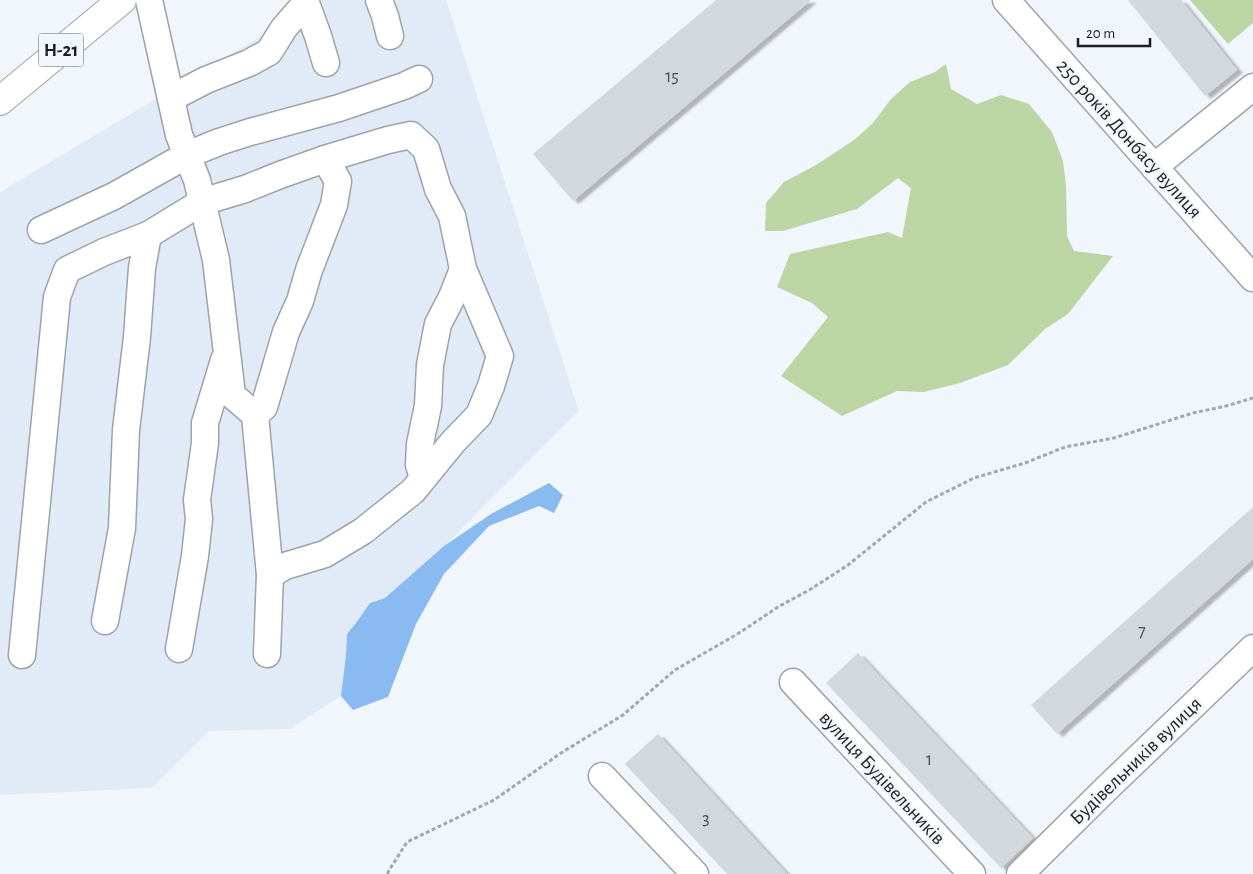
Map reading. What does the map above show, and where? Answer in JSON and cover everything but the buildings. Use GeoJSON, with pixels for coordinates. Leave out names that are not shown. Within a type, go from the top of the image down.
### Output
{"type":"FeatureCollection","features":[{"type":"Feature","properties":{"kind":"main road","name":"Н-21"},"geometry":{"type":"LineString","coordinates":[[0,101],[122,0]]}},
{"type":"Feature","properties":{"kind":"street"},"geometry":{"type":"LineString","coordinates":[[149,0],[179,135],[198,180],[216,260],[232,395],[255,414],[270,575],[267,654]]}},
{"type":"Feature","properties":{"kind":"street"},"geometry":{"type":"LineString","coordinates":[[379,0],[390,36]]}},
{"type":"Feature","properties":{"kind":"street","name":"250 років Донбасу вулиця"},"geometry":{"type":"LineString","coordinates":[[1006,0],[1253,278]]}},
{"type":"Feature","properties":{"kind":"street"},"geometry":{"type":"LineString","coordinates":[[171,98],[269,52],[284,28],[307,2]]}},
{"type":"Feature","properties":{"kind":"street"},"geometry":{"type":"LineString","coordinates":[[307,2],[326,62]]}},
{"type":"Feature","properties":{"kind":"street"},"geometry":{"type":"LineString","coordinates":[[41,230],[114,196],[187,155],[219,142],[339,108],[419,79]]}},
{"type":"Feature","properties":{"kind":"street"},"geometry":{"type":"LineString","coordinates":[[1154,167],[1253,87]]}},
{"type":"Feature","properties":{"kind":"street"},"geometry":{"type":"LineString","coordinates":[[22,655],[57,297],[67,270],[104,252],[148,235],[202,202],[245,189],[325,159],[411,135],[426,148],[438,189],[452,216],[463,268],[500,356],[491,386],[479,415],[453,442],[412,491],[363,531],[325,554],[285,566],[270,575]]}},
{"type":"Feature","properties":{"kind":"street"},"geometry":{"type":"LineString","coordinates":[[255,414],[264,407],[286,332],[300,301],[309,270],[334,205],[338,181],[325,159]]}},
{"type":"Feature","properties":{"kind":"street"},"geometry":{"type":"LineString","coordinates":[[105,621],[122,528],[126,430],[137,337],[142,268],[148,235]]}},
{"type":"Feature","properties":{"kind":"street"},"geometry":{"type":"LineString","coordinates":[[423,478],[419,465],[420,444],[428,406],[430,365],[438,324],[452,297],[463,268]]}},
{"type":"Feature","properties":{"kind":"street"},"geometry":{"type":"LineString","coordinates":[[179,649],[195,556],[199,519],[197,500],[205,443],[205,423],[227,349]]}},
{"type":"Feature","properties":{"kind":"street","name":"Будівельників вулиця"},"geometry":{"type":"LineString","coordinates":[[1020,874],[1253,648]]}},
{"type":"Feature","properties":{"kind":"street","name":"вулиця Будівельників"},"geometry":{"type":"LineString","coordinates":[[793,682],[972,874]]}},
{"type":"Feature","properties":{"kind":"street"},"geometry":{"type":"LineString","coordinates":[[602,776],[695,874]]}},
{"type":"Feature","properties":{"kind":"path"},"geometry":{"type":"LineString","coordinates":[[388,874],[407,842],[494,800],[561,753],[623,716],[675,670],[739,633],[848,565],[926,502],[974,478],[1025,463],[1065,447],[1114,438],[1192,412],[1226,406],[1253,398]]}},
{"type":"Feature","properties":{"kind":"shaded area"},"geometry":{"type":"Polygon","coordinates":[[[290,0],[446,0],[579,411],[348,643],[341,696],[290,729],[209,731],[152,788],[0,795],[0,193],[261,36],[290,0]]]}},
{"type":"Feature","properties":{"kind":"green space"},"geometry":{"type":"Polygon","coordinates":[[[1190,0],[1253,0],[1253,23],[1228,44],[1190,0]]]}},
{"type":"Feature","properties":{"kind":"green space"},"geometry":{"type":"Polygon","coordinates":[[[946,64],[951,89],[977,104],[1001,95],[1029,104],[1052,132],[1063,161],[1066,186],[1067,236],[1074,251],[1113,256],[1068,314],[1045,329],[1008,365],[960,383],[924,392],[897,391],[842,416],[781,376],[828,317],[812,303],[777,287],[790,254],[888,232],[902,238],[911,188],[898,178],[857,209],[783,231],[765,231],[766,203],[784,182],[816,165],[854,140],[872,124],[891,99],[910,82],[935,72],[946,64]]]}},
{"type":"Feature","properties":{"kind":"water"},"geometry":{"type":"Polygon","coordinates":[[[549,483],[563,495],[554,513],[539,506],[489,526],[444,574],[416,624],[388,697],[353,710],[341,696],[347,634],[370,603],[385,598],[444,546],[491,514],[549,483]]]}}]}
